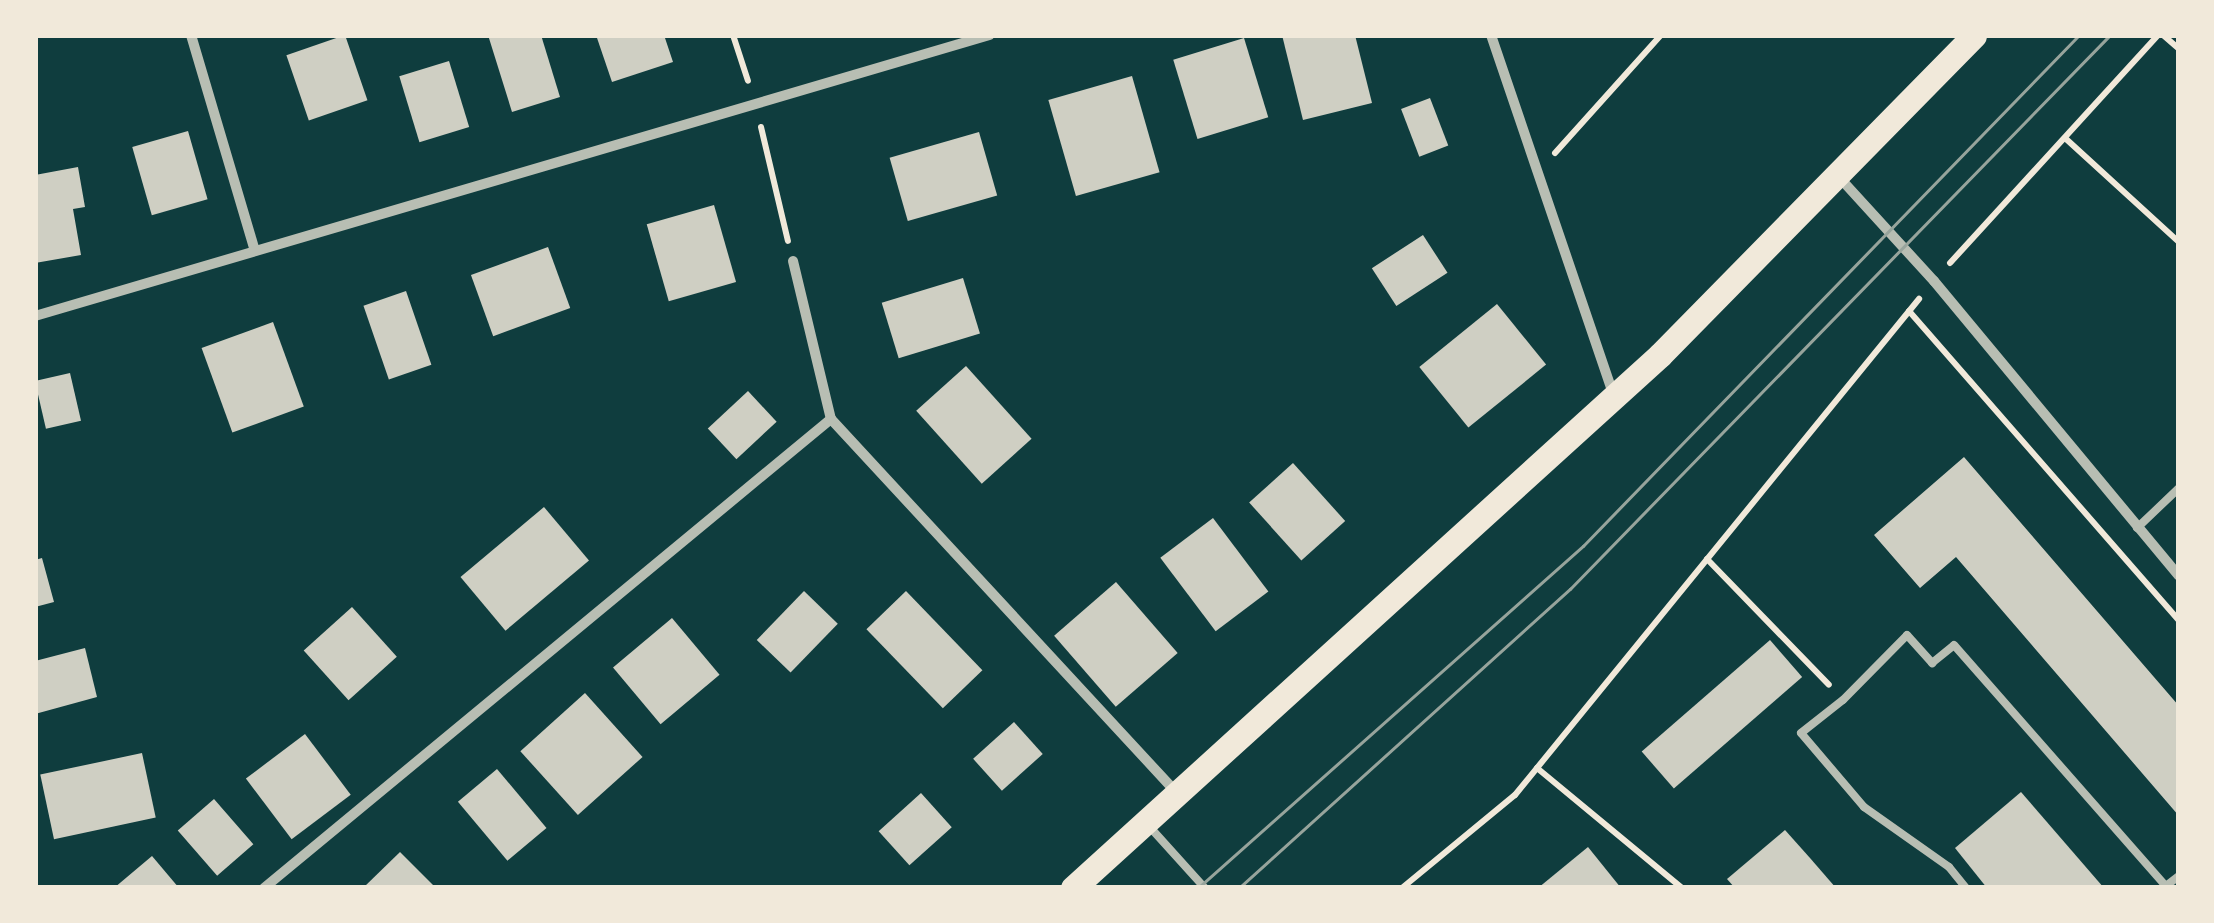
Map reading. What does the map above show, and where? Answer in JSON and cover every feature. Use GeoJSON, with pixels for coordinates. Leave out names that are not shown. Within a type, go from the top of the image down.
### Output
{"type":"FeatureCollection","features":[{"type":"Feature","properties":{"kind":"main road"},"geometry":{"type":"LineString","coordinates":[[1073,888],[1615,398],[1839,178],[1974,35]]}},
{"type":"Feature","properties":{"kind":"street"},"geometry":{"type":"LineString","coordinates":[[191,35],[256,251]]}},
{"type":"Feature","properties":{"kind":"street"},"geometry":{"type":"LineString","coordinates":[[35,316],[990,35]]}},
{"type":"Feature","properties":{"kind":"street"},"geometry":{"type":"LineString","coordinates":[[1491,35],[1615,398]]}},
{"type":"Feature","properties":{"kind":"street"},"geometry":{"type":"LineString","coordinates":[[1839,178],[1934,282],[2179,576]]}},
{"type":"Feature","properties":{"kind":"street"},"geometry":{"type":"LineString","coordinates":[[793,261],[831,419],[1179,796]]}},
{"type":"Feature","properties":{"kind":"street"},"geometry":{"type":"LineString","coordinates":[[264,888],[831,419]]}},
{"type":"Feature","properties":{"kind":"lane"},"geometry":{"type":"LineString","coordinates":[[2137,528],[2179,488]]}},
{"type":"Feature","properties":{"kind":"lane"},"geometry":{"type":"LineString","coordinates":[[1966,888],[1949,867],[1864,807],[1802,733],[1844,700],[1907,635],[1932,663],[1954,646],[2166,886],[2179,876]]}},
{"type":"Feature","properties":{"kind":"lane"},"geometry":{"type":"LineString","coordinates":[[1147,824],[1206,888]]}},
{"type":"Feature","properties":{"kind":"path"},"geometry":{"type":"LineString","coordinates":[[733,35],[755,104],[793,261]]}},
{"type":"Feature","properties":{"kind":"path"},"geometry":{"type":"LineString","coordinates":[[1538,172],[1661,35]]}},
{"type":"Feature","properties":{"kind":"path"},"geometry":{"type":"LineString","coordinates":[[1402,888],[1516,794],[1934,282],[2065,138],[2161,35],[2179,49]]}},
{"type":"Feature","properties":{"kind":"path"},"geometry":{"type":"LineString","coordinates":[[2065,138],[2179,242]]}},
{"type":"Feature","properties":{"kind":"path"},"geometry":{"type":"LineString","coordinates":[[1910,311],[2179,621]]}},
{"type":"Feature","properties":{"kind":"path"},"geometry":{"type":"LineString","coordinates":[[1707,559],[1844,700]]}},
{"type":"Feature","properties":{"kind":"path"},"geometry":{"type":"LineString","coordinates":[[1537,768],[1682,888]]}},
{"type":"Feature","properties":{"kind":"building"},"geometry":{"type":"Polygon","coordinates":[[[345,35],[367,100],[309,120],[286,55],[345,35]]]}},
{"type":"Feature","properties":{"kind":"building"},"geometry":{"type":"Polygon","coordinates":[[[488,35],[541,35],[560,97],[512,112],[488,35]]]}},
{"type":"Feature","properties":{"kind":"building"},"geometry":{"type":"Polygon","coordinates":[[[596,35],[664,35],[673,62],[612,82],[596,35]]]}},
{"type":"Feature","properties":{"kind":"building"},"geometry":{"type":"Polygon","coordinates":[[[1282,35],[1355,35],[1372,103],[1303,120],[1282,35]]]}},
{"type":"Feature","properties":{"kind":"building"},"geometry":{"type":"Polygon","coordinates":[[[1244,38],[1268,117],[1198,139],[1173,60],[1244,38]]]}},
{"type":"Feature","properties":{"kind":"building"},"geometry":{"type":"Polygon","coordinates":[[[449,61],[469,127],[419,142],[399,76],[449,61]]]}},
{"type":"Feature","properties":{"kind":"building"},"geometry":{"type":"Polygon","coordinates":[[[1132,76],[1160,172],[1076,196],[1048,100],[1132,76]]]}},
{"type":"Feature","properties":{"kind":"building"},"geometry":{"type":"Polygon","coordinates":[[[1430,98],[1448,146],[1419,157],[1401,109],[1430,98]]]}},
{"type":"Feature","properties":{"kind":"building"},"geometry":{"type":"Polygon","coordinates":[[[188,131],[208,199],[152,215],[132,147],[188,131]]]}},
{"type":"Feature","properties":{"kind":"building"},"geometry":{"type":"Polygon","coordinates":[[[979,132],[997,195],[908,221],[890,158],[979,132]]]}},
{"type":"Feature","properties":{"kind":"building"},"geometry":{"type":"Polygon","coordinates":[[[78,167],[85,207],[73,209],[81,255],[35,263],[35,175],[78,167]]]}},
{"type":"Feature","properties":{"kind":"building"},"geometry":{"type":"Polygon","coordinates":[[[714,205],[736,282],[669,301],[647,224],[714,205]]]}},
{"type":"Feature","properties":{"kind":"building"},"geometry":{"type":"Polygon","coordinates":[[[1423,235],[1448,273],[1396,306],[1372,268],[1423,235]]]}},
{"type":"Feature","properties":{"kind":"building"},"geometry":{"type":"Polygon","coordinates":[[[548,247],[570,308],[493,336],[471,275],[548,247]]]}},
{"type":"Feature","properties":{"kind":"building"},"geometry":{"type":"Polygon","coordinates":[[[963,278],[980,333],[899,358],[882,303],[963,278]]]}},
{"type":"Feature","properties":{"kind":"building"},"geometry":{"type":"Polygon","coordinates":[[[406,291],[431,365],[389,379],[363,306],[406,291]]]}},
{"type":"Feature","properties":{"kind":"building"},"geometry":{"type":"Polygon","coordinates":[[[1497,304],[1546,365],[1468,428],[1419,367],[1497,304]]]}},
{"type":"Feature","properties":{"kind":"building"},"geometry":{"type":"Polygon","coordinates":[[[273,322],[304,407],[232,433],[202,348],[273,322]]]}},
{"type":"Feature","properties":{"kind":"building"},"geometry":{"type":"Polygon","coordinates":[[[966,366],[1032,439],[982,484],[916,411],[966,366]]]}},
{"type":"Feature","properties":{"kind":"building"},"geometry":{"type":"Polygon","coordinates":[[[70,373],[81,421],[46,429],[35,381],[70,373]]]}},
{"type":"Feature","properties":{"kind":"building"},"geometry":{"type":"Polygon","coordinates":[[[748,391],[777,422],[736,459],[708,429],[748,391]]]}},
{"type":"Feature","properties":{"kind":"building"},"geometry":{"type":"Polygon","coordinates":[[[1964,457],[2179,706],[2179,816],[1956,557],[1920,588],[1874,535],[1964,457]]]}},
{"type":"Feature","properties":{"kind":"building"},"geometry":{"type":"Polygon","coordinates":[[[1293,463],[1345,521],[1301,560],[1249,502],[1293,463]]]}},
{"type":"Feature","properties":{"kind":"building"},"geometry":{"type":"Polygon","coordinates":[[[544,507],[589,561],[505,631],[461,577],[544,507]]]}},
{"type":"Feature","properties":{"kind":"building"},"geometry":{"type":"Polygon","coordinates":[[[1213,518],[1268,591],[1216,631],[1160,558],[1213,518]]]}},
{"type":"Feature","properties":{"kind":"building"},"geometry":{"type":"Polygon","coordinates":[[[42,558],[54,602],[35,607],[35,560],[42,558]]]}},
{"type":"Feature","properties":{"kind":"building"},"geometry":{"type":"Polygon","coordinates":[[[1116,582],[1178,653],[1116,707],[1054,636],[1116,582]]]}},
{"type":"Feature","properties":{"kind":"building"},"geometry":{"type":"Polygon","coordinates":[[[804,591],[838,624],[791,673],[757,640],[804,591]]]}},
{"type":"Feature","properties":{"kind":"building"},"geometry":{"type":"Polygon","coordinates":[[[906,591],[982,670],[943,708],[866,629],[906,591]]]}},
{"type":"Feature","properties":{"kind":"building"},"geometry":{"type":"Polygon","coordinates":[[[352,607],[397,657],[349,700],[304,650],[352,607]]]}},
{"type":"Feature","properties":{"kind":"building"},"geometry":{"type":"Polygon","coordinates":[[[672,618],[720,675],[661,724],[613,667],[672,618]]]}},
{"type":"Feature","properties":{"kind":"building"},"geometry":{"type":"Polygon","coordinates":[[[1770,640],[1802,677],[1674,789],[1642,752],[1770,640]]]}},
{"type":"Feature","properties":{"kind":"building"},"geometry":{"type":"Polygon","coordinates":[[[85,648],[97,697],[35,714],[35,661],[85,648]]]}},
{"type":"Feature","properties":{"kind":"building"},"geometry":{"type":"Polygon","coordinates":[[[585,693],[643,757],[578,815],[520,751],[585,693]]]}},
{"type":"Feature","properties":{"kind":"building"},"geometry":{"type":"Polygon","coordinates":[[[1014,722],[1043,754],[1002,791],[973,759],[1014,722]]]}},
{"type":"Feature","properties":{"kind":"building"},"geometry":{"type":"Polygon","coordinates":[[[305,734],[351,795],[292,839],[246,779],[305,734]]]}},
{"type":"Feature","properties":{"kind":"building"},"geometry":{"type":"Polygon","coordinates":[[[142,753],[156,818],[54,839],[40,775],[142,753]]]}},
{"type":"Feature","properties":{"kind":"building"},"geometry":{"type":"Polygon","coordinates":[[[497,769],[546,828],[507,861],[458,802],[497,769]]]}},
{"type":"Feature","properties":{"kind":"building"},"geometry":{"type":"Polygon","coordinates":[[[2021,792],[2104,888],[1987,888],[1955,848],[2021,792]]]}},
{"type":"Feature","properties":{"kind":"building"},"geometry":{"type":"Polygon","coordinates":[[[921,793],[952,827],[909,865],[879,831],[921,793]]]}},
{"type":"Feature","properties":{"kind":"building"},"geometry":{"type":"Polygon","coordinates":[[[214,799],[253,844],[217,876],[178,830],[214,799]]]}},
{"type":"Feature","properties":{"kind":"building"},"geometry":{"type":"Polygon","coordinates":[[[1785,830],[1836,888],[1735,888],[1727,879],[1785,830]]]}},
{"type":"Feature","properties":{"kind":"building"},"geometry":{"type":"Polygon","coordinates":[[[1588,847],[1621,888],[1538,888],[1588,847]]]}},
{"type":"Feature","properties":{"kind":"building"},"geometry":{"type":"Polygon","coordinates":[[[400,852],[436,888],[363,888],[400,852]]]}},
{"type":"Feature","properties":{"kind":"building"},"geometry":{"type":"Polygon","coordinates":[[[152,856],[179,888],[114,888],[152,856]]]}},
{"type":"Feature","properties":{"kind":"tram line"},"geometry":{"type":"LineString","coordinates":[[1198,888],[1583,546],[2079,35]]}},
{"type":"Feature","properties":{"kind":"tram line"},"geometry":{"type":"LineString","coordinates":[[1239,888],[1570,589],[2110,35]]}}]}
